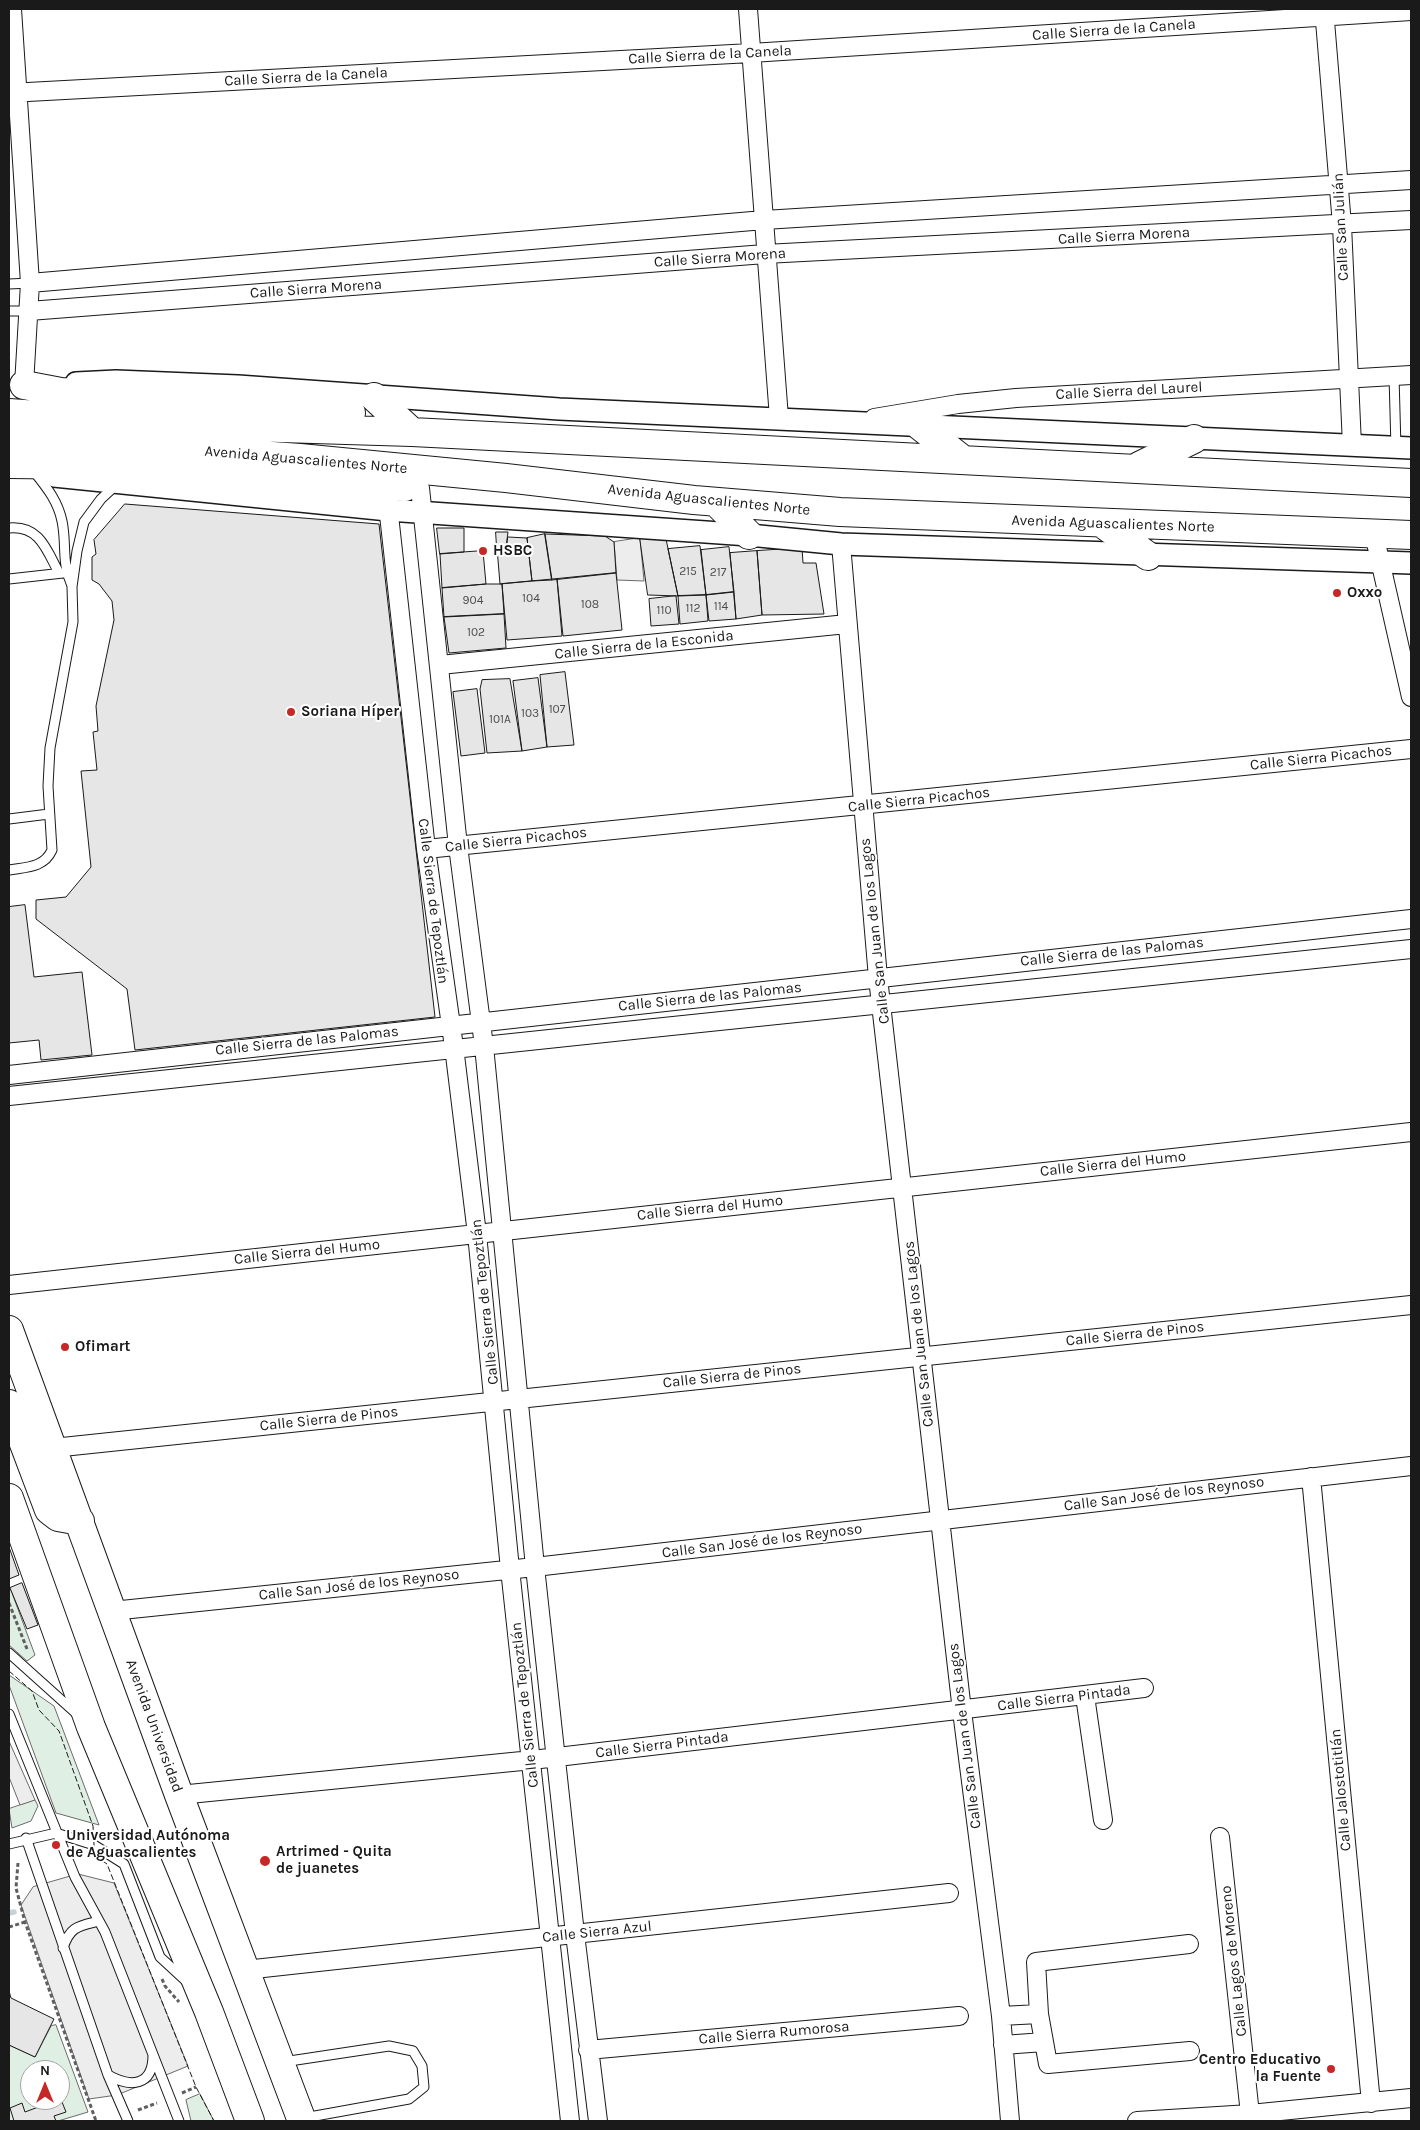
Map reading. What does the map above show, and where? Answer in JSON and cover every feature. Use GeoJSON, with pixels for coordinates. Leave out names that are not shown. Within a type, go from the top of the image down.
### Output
{"type":"FeatureCollection","features":[{"type":"Feature","properties":{"kind":"main road"},"geometry":{"type":"LineString","coordinates":[[16,385],[61,392],[338,411],[361,415],[401,432]]}},
{"type":"Feature","properties":{"kind":"main road"},"geometry":{"type":"LineString","coordinates":[[374,397],[401,432]]}},
{"type":"Feature","properties":{"kind":"main road","name":"Avenida Aguascalientes Norte"},"geometry":{"type":"LineString","coordinates":[[9,413],[183,425],[401,432],[1136,467],[1411,483]]}},
{"type":"Feature","properties":{"kind":"main road"},"geometry":{"type":"LineString","coordinates":[[920,426],[962,459]]}},
{"type":"Feature","properties":{"kind":"main road","name":"Avenida Aguascalientes Norte"},"geometry":{"type":"LineString","coordinates":[[9,437],[318,460],[506,478],[705,501],[840,512],[1411,535]]}},
{"type":"Feature","properties":{"kind":"main road"},"geometry":{"type":"LineString","coordinates":[[1136,467],[1194,439]]}},
{"type":"Feature","properties":{"kind":"main road"},"geometry":{"type":"LineString","coordinates":[[9,464],[97,465],[421,500],[632,504],[705,501],[749,535]]}},
{"type":"Feature","properties":{"kind":"main road"},"geometry":{"type":"LineString","coordinates":[[1103,524],[1148,556]]}},
{"type":"Feature","properties":{"kind":"main road","name":"Avenida Universidad"},"geometry":{"type":"LineString","coordinates":[[9,1330],[179,1795],[302,2120]]}},
{"type":"Feature","properties":{"kind":"main road"},"geometry":{"type":"LineString","coordinates":[[9,1404],[49,1510],[58,1517],[80,1521]]}},
{"type":"Feature","properties":{"kind":"main road"},"geometry":{"type":"LineString","coordinates":[[9,1498],[91,1727],[204,2002],[250,2121]]}},
{"type":"Feature","properties":{"kind":"main road"},"geometry":{"type":"LineString","coordinates":[[204,2002],[236,2043],[268,2121]]}},
{"type":"Feature","properties":{"kind":"street"},"geometry":{"type":"LineString","coordinates":[[12,9],[12,93],[30,283],[29,311],[16,385],[116,381],[238,386],[559,409],[1404,448]]}},
{"type":"Feature","properties":{"kind":"street"},"geometry":{"type":"LineString","coordinates":[[748,9],[765,254],[779,418]]}},
{"type":"Feature","properties":{"kind":"street","name":"Calle Sierra de la Canela"},"geometry":{"type":"LineString","coordinates":[[12,93],[751,53],[1324,13],[1411,11]]}},
{"type":"Feature","properties":{"kind":"street","name":"Calle San Julián"},"geometry":{"type":"LineString","coordinates":[[1324,13],[1342,225],[1352,445]]}},
{"type":"Feature","properties":{"kind":"street","name":"Calle Sierra Morena"},"geometry":{"type":"LineString","coordinates":[[30,283],[764,220],[1411,180]]}},
{"type":"Feature","properties":{"kind":"street","name":"Calle Sierra Morena"},"geometry":{"type":"LineString","coordinates":[[29,311],[765,254],[1411,220]]}},
{"type":"Feature","properties":{"kind":"street","name":"Calle Sierra del Laurel"},"geometry":{"type":"LineString","coordinates":[[848,422],[958,404],[1016,398],[1403,376]]}},
{"type":"Feature","properties":{"kind":"street"},"geometry":{"type":"LineString","coordinates":[[9,471],[120,482],[387,497]]}},
{"type":"Feature","properties":{"kind":"street","name":"Calle Sierra de Tepoztlán"},"geometry":{"type":"LineString","coordinates":[[387,497],[426,849],[478,1234],[510,1570],[570,2121]]}},
{"type":"Feature","properties":{"kind":"street","name":"Calle Sierra de Tepoztlán"},"geometry":{"type":"LineString","coordinates":[[421,500],[458,846],[484,1046],[520,1398],[535,1567],[588,2050],[598,2121]]}},
{"type":"Feature","properties":{"kind":"street","name":"Avenida Aguascalientes Norte"},"geometry":{"type":"LineString","coordinates":[[421,500],[841,544],[1411,564]]}},
{"type":"Feature","properties":{"kind":"street"},"geometry":{"type":"LineString","coordinates":[[1374,534],[1382,562],[1411,697]]}},
{"type":"Feature","properties":{"kind":"street","name":"Calle San Juan de los Lagos"},"geometry":{"type":"LineString","coordinates":[[841,544],[878,978],[962,1710],[1001,2016],[1010,2121]]}},
{"type":"Feature","properties":{"kind":"street","name":"Calle Sierra de la Esconida"},"geometry":{"type":"LineString","coordinates":[[440,666],[847,624]]}},
{"type":"Feature","properties":{"kind":"street","name":"Calle Sierra Picachos"},"geometry":{"type":"LineString","coordinates":[[426,849],[1411,749]]}},
{"type":"Feature","properties":{"kind":"street","name":"Calle Sierra de las Palomas"},"geometry":{"type":"LineString","coordinates":[[9,1075],[1411,919]]}},
{"type":"Feature","properties":{"kind":"street","name":"Calle Sierra de las Palomas"},"geometry":{"type":"LineString","coordinates":[[9,1096],[454,1048],[882,1006],[1411,949]]}},
{"type":"Feature","properties":{"kind":"street","name":"Calle Sierra del Humo"},"geometry":{"type":"LineString","coordinates":[[9,1285],[1411,1132]]}},
{"type":"Feature","properties":{"kind":"street","name":"Calle Sierra de Pinos"},"geometry":{"type":"LineString","coordinates":[[52,1448],[1411,1305]]}},
{"type":"Feature","properties":{"kind":"street","name":"Calle San José de los Reynoso"},"geometry":{"type":"LineString","coordinates":[[112,1611],[510,1570],[1411,1466]]}},
{"type":"Feature","properties":{"kind":"street","name":"Calle Jalostotitlán"},"geometry":{"type":"LineString","coordinates":[[1311,1477],[1371,2103]]}},
{"type":"Feature","properties":{"kind":"street","name":"Calle Sierra Pintada"},"geometry":{"type":"LineString","coordinates":[[179,1795],[532,1760],[1144,1688]]}},
{"type":"Feature","properties":{"kind":"street"},"geometry":{"type":"LineString","coordinates":[[1085,1696],[1103,1820]]}},
{"type":"Feature","properties":{"kind":"street","name":"Calle Lagos de Moreno"},"geometry":{"type":"LineString","coordinates":[[1220,1837],[1250,2114]]}},
{"type":"Feature","properties":{"kind":"street","name":"Calle Sierra Azul"},"geometry":{"type":"LineString","coordinates":[[245,1970],[949,1893]]}},
{"type":"Feature","properties":{"kind":"street"},"geometry":{"type":"LineString","coordinates":[[1189,1944],[1036,1962],[1038,2014],[1048,2064],[1190,2051]]}},
{"type":"Feature","properties":{"kind":"street"},"geometry":{"type":"LineString","coordinates":[[1001,2016],[1038,2014]]}},
{"type":"Feature","properties":{"kind":"street","name":"Calle Sierra Rumorosa"},"geometry":{"type":"LineString","coordinates":[[588,2050],[960,2016]]}},
{"type":"Feature","properties":{"kind":"street"},"geometry":{"type":"LineString","coordinates":[[1003,2045],[1044,2042]]}},
{"type":"Feature","properties":{"kind":"street"},"geometry":{"type":"LineString","coordinates":[[1137,2121],[1250,2114],[1341,2114],[1371,2103],[1411,2098]]}},
{"type":"Feature","properties":{"kind":"lane"},"geometry":{"type":"LineString","coordinates":[[9,284],[30,283]]}},
{"type":"Feature","properties":{"kind":"lane"},"geometry":{"type":"LineString","coordinates":[[9,311],[29,311]]}},
{"type":"Feature","properties":{"kind":"lane"},"geometry":{"type":"LineString","coordinates":[[1403,376],[1404,448]]}},
{"type":"Feature","properties":{"kind":"lane"},"geometry":{"type":"LineString","coordinates":[[36,474],[54,498],[62,522],[66,572]]}},
{"type":"Feature","properties":{"kind":"lane"},"geometry":{"type":"LineString","coordinates":[[66,572],[84,522],[101,499],[120,482]]}},
{"type":"Feature","properties":{"kind":"lane"},"geometry":{"type":"LineString","coordinates":[[9,528],[27,530],[40,537],[66,572],[72,587],[73,622],[50,748],[49,814],[52,850],[48,860],[41,864],[9,870]]}},
{"type":"Feature","properties":{"kind":"lane"},"geometry":{"type":"LineString","coordinates":[[9,579],[66,572]]}},
{"type":"Feature","properties":{"kind":"lane"},"geometry":{"type":"LineString","coordinates":[[9,819],[49,814]]}},
{"type":"Feature","properties":{"kind":"lane"},"geometry":{"type":"LineString","coordinates":[[9,1653],[91,1727]]}},
{"type":"Feature","properties":{"kind":"lane"},"geometry":{"type":"LineString","coordinates":[[9,1714],[75,1877],[99,1921],[179,2121]]}},
{"type":"Feature","properties":{"kind":"lane"},"geometry":{"type":"LineString","coordinates":[[12,1843],[26,1838],[56,1833],[94,1845],[124,1864],[160,1957],[204,2002]]}},
{"type":"Feature","properties":{"kind":"lane"},"geometry":{"type":"LineString","coordinates":[[26,1838],[108,2075],[126,2118]]}},
{"type":"Feature","properties":{"kind":"lane"},"geometry":{"type":"LineString","coordinates":[[63,1948],[68,1934],[79,1926],[99,1921]]}},
{"type":"Feature","properties":{"kind":"lane"},"geometry":{"type":"LineString","coordinates":[[280,2063],[388,2046],[414,2051],[422,2066],[424,2087],[409,2099],[302,2120]]}},
{"type":"Feature","properties":{"kind":"lane"},"geometry":{"type":"LineString","coordinates":[[108,2075],[119,2082],[132,2084],[142,2081],[150,2073],[153,2053]]}},
{"type":"Feature","properties":{"kind":"path"},"geometry":{"type":"LineString","coordinates":[[12,1843],[19,1865],[16,1888],[25,1922],[96,2121]]}},
{"type":"Feature","properties":{"kind":"path"},"geometry":{"type":"LineString","coordinates":[[9,1927],[25,1922]]}},
{"type":"Feature","properties":{"kind":"path"},"geometry":{"type":"LineString","coordinates":[[126,2118],[196,2087]]}},
{"type":"Feature","properties":{"kind":"green space"},"geometry":{"type":"Polygon","coordinates":[[[9,1585],[35,1655],[27,1661],[9,1645],[9,1585]]]}},
{"type":"Feature","properties":{"kind":"green space"},"geometry":{"type":"Polygon","coordinates":[[[9,1675],[54,1706],[99,1825],[56,1813],[9,1685],[9,1675]]]}},
{"type":"Feature","properties":{"kind":"green space"},"geometry":{"type":"Polygon","coordinates":[[[35,1800],[38,1806],[31,1821],[12,1828],[9,1809],[35,1800]]]}},
{"type":"Feature","properties":{"kind":"green space"},"geometry":{"type":"Polygon","coordinates":[[[56,2025],[69,2060],[20,2060],[20,2110],[70,2110],[70,2063],[88,2112],[58,2121],[9,2121],[9,2045],[35,2057],[51,2026],[56,2025]]]}},
{"type":"Feature","properties":{"kind":"green space"},"geometry":{"type":"Polygon","coordinates":[[[200,2094],[214,2121],[191,2121],[186,2100],[200,2094]]]}},
{"type":"Feature","properties":{"kind":"shaded area"},"geometry":{"type":"Polygon","coordinates":[[[640,538],[644,581],[617,580],[614,542],[640,538]]]}},
{"type":"Feature","properties":{"kind":"shaded area"},"geometry":{"type":"Polygon","coordinates":[[[9,1741],[35,1800],[20,1805],[9,1777],[9,1741]]]}},
{"type":"Feature","properties":{"kind":"shaded area"},"geometry":{"type":"Polygon","coordinates":[[[78,1874],[114,1883],[188,2066],[117,2095],[89,2099],[21,1905],[33,1887],[78,1874]]]}},
{"type":"Feature","properties":{"kind":"building"},"geometry":{"type":"Polygon","coordinates":[[[125,504],[379,524],[435,1017],[135,1050],[127,989],[36,919],[36,900],[66,897],[91,867],[81,771],[97,770],[93,732],[98,731],[96,706],[114,620],[112,601],[99,584],[92,580],[92,557],[96,554],[94,540],[125,504]]]}},
{"type":"Feature","properties":{"kind":"building"},"geometry":{"type":"Polygon","coordinates":[[[437,528],[464,528],[464,552],[440,554],[437,528]]]}},
{"type":"Feature","properties":{"kind":"building"},"geometry":{"type":"Polygon","coordinates":[[[496,532],[508,532],[506,548],[497,548],[496,532]]]}},
{"type":"Feature","properties":{"kind":"building"},"geometry":{"type":"Polygon","coordinates":[[[545,534],[605,536],[614,542],[616,573],[552,580],[545,534]]]}},
{"type":"Feature","properties":{"kind":"building"},"geometry":{"type":"Polygon","coordinates":[[[545,534],[552,580],[532,581],[527,538],[545,534]]]}},
{"type":"Feature","properties":{"kind":"building"},"geometry":{"type":"Polygon","coordinates":[[[508,537],[527,538],[532,581],[500,584],[497,548],[506,548],[508,537]]]}},
{"type":"Feature","properties":{"kind":"building"},"geometry":{"type":"Polygon","coordinates":[[[640,538],[666,539],[678,596],[648,595],[640,538]]]}},
{"type":"Feature","properties":{"kind":"building"},"geometry":{"type":"Polygon","coordinates":[[[700,546],[706,595],[678,596],[668,549],[700,546]]]}},
{"type":"Feature","properties":{"kind":"building"},"geometry":{"type":"Polygon","coordinates":[[[729,547],[734,592],[706,595],[701,550],[729,547]]]}},
{"type":"Feature","properties":{"kind":"building"},"geometry":{"type":"Polygon","coordinates":[[[802,548],[803,563],[816,563],[824,614],[762,615],[757,551],[802,548]]]}},
{"type":"Feature","properties":{"kind":"building"},"geometry":{"type":"Polygon","coordinates":[[[483,551],[486,584],[442,588],[440,554],[483,551]]]}},
{"type":"Feature","properties":{"kind":"building"},"geometry":{"type":"Polygon","coordinates":[[[757,551],[762,615],[736,619],[730,553],[757,551]]]}},
{"type":"Feature","properties":{"kind":"building"},"geometry":{"type":"Polygon","coordinates":[[[616,573],[622,630],[563,636],[557,579],[616,573]]]}},
{"type":"Feature","properties":{"kind":"building"},"geometry":{"type":"Polygon","coordinates":[[[557,579],[562,636],[507,640],[502,584],[557,579]]]}},
{"type":"Feature","properties":{"kind":"building"},"geometry":{"type":"Polygon","coordinates":[[[502,584],[504,614],[444,617],[442,588],[502,584]]]}},
{"type":"Feature","properties":{"kind":"building"},"geometry":{"type":"Polygon","coordinates":[[[734,592],[736,619],[709,621],[706,595],[734,592]]]}},
{"type":"Feature","properties":{"kind":"building"},"geometry":{"type":"Polygon","coordinates":[[[706,595],[708,621],[680,624],[678,596],[706,595]]]}},
{"type":"Feature","properties":{"kind":"building"},"geometry":{"type":"Polygon","coordinates":[[[676,596],[679,624],[651,626],[649,599],[676,596]]]}},
{"type":"Feature","properties":{"kind":"building"},"geometry":{"type":"Polygon","coordinates":[[[504,614],[506,648],[449,653],[444,617],[504,614]]]}},
{"type":"Feature","properties":{"kind":"building"},"geometry":{"type":"Polygon","coordinates":[[[565,672],[574,745],[547,747],[540,675],[565,672]]]}},
{"type":"Feature","properties":{"kind":"building"},"geometry":{"type":"Polygon","coordinates":[[[538,678],[547,747],[522,751],[513,681],[538,678]]]}},
{"type":"Feature","properties":{"kind":"building"},"geometry":{"type":"Polygon","coordinates":[[[510,679],[522,751],[487,753],[480,689],[482,680],[510,679]]]}},
{"type":"Feature","properties":{"kind":"building"},"geometry":{"type":"Polygon","coordinates":[[[477,689],[485,753],[461,756],[453,692],[477,689]]]}},
{"type":"Feature","properties":{"kind":"building"},"geometry":{"type":"Polygon","coordinates":[[[25,905],[34,977],[82,972],[92,1055],[41,1060],[39,1040],[9,1043],[9,907],[25,905]]]}},
{"type":"Feature","properties":{"kind":"building"},"geometry":{"type":"Polygon","coordinates":[[[9,1547],[19,1575],[9,1579],[9,1547]]]}},
{"type":"Feature","properties":{"kind":"building"},"geometry":{"type":"Polygon","coordinates":[[[22,1583],[38,1625],[27,1629],[10,1588],[22,1583]]]}},
{"type":"Feature","properties":{"kind":"building"},"geometry":{"type":"Polygon","coordinates":[[[9,1991],[11,1998],[54,2019],[35,2057],[9,2045],[9,1991]]]}},
{"type":"Feature","properties":{"kind":"building"},"geometry":{"type":"Polygon","coordinates":[[[20,2104],[20,2110],[24,2110],[25,2112],[30,2110],[65,2110],[66,2112],[54,2116],[56,2121],[14,2121],[10,2108],[20,2104]]]}},
{"type":"Feature","properties":{"kind":"waterway"},"geometry":{"type":"LineString","coordinates":[[9,1913],[14,1912]]}},
{"type":"Feature","properties":{"kind":"fence"},"geometry":{"type":"LineString","coordinates":[[9,1671],[32,1691],[39,1710],[59,1731],[93,1826],[94,1845],[92,1854],[107,1864],[196,2087],[214,2121]]}},
{"type":"Feature","properties":{"kind":"place","name":"HSBC"},"geometry":{"type":"Point","coordinates":[483,551]}},
{"type":"Feature","properties":{"kind":"place","name":"Oxxo"},"geometry":{"type":"Point","coordinates":[1337,593]}},
{"type":"Feature","properties":{"kind":"place","name":"Soriana Híper"},"geometry":{"type":"Point","coordinates":[291,712]}},
{"type":"Feature","properties":{"kind":"place","name":"Ofimart"},"geometry":{"type":"Point","coordinates":[65,1347]}},
{"type":"Feature","properties":{"kind":"place","name":"Universidad Autónoma de Aguascalientes"},"geometry":{"type":"Point","coordinates":[56,1845]}},
{"type":"Feature","properties":{"kind":"place","name":"Artrimed - Quita de juanetes"},"geometry":{"type":"Point","coordinates":[265,1861]}},
{"type":"Feature","properties":{"kind":"place","name":"Centro Educativo la Fuente"},"geometry":{"type":"Point","coordinates":[1331,2069]}}]}
